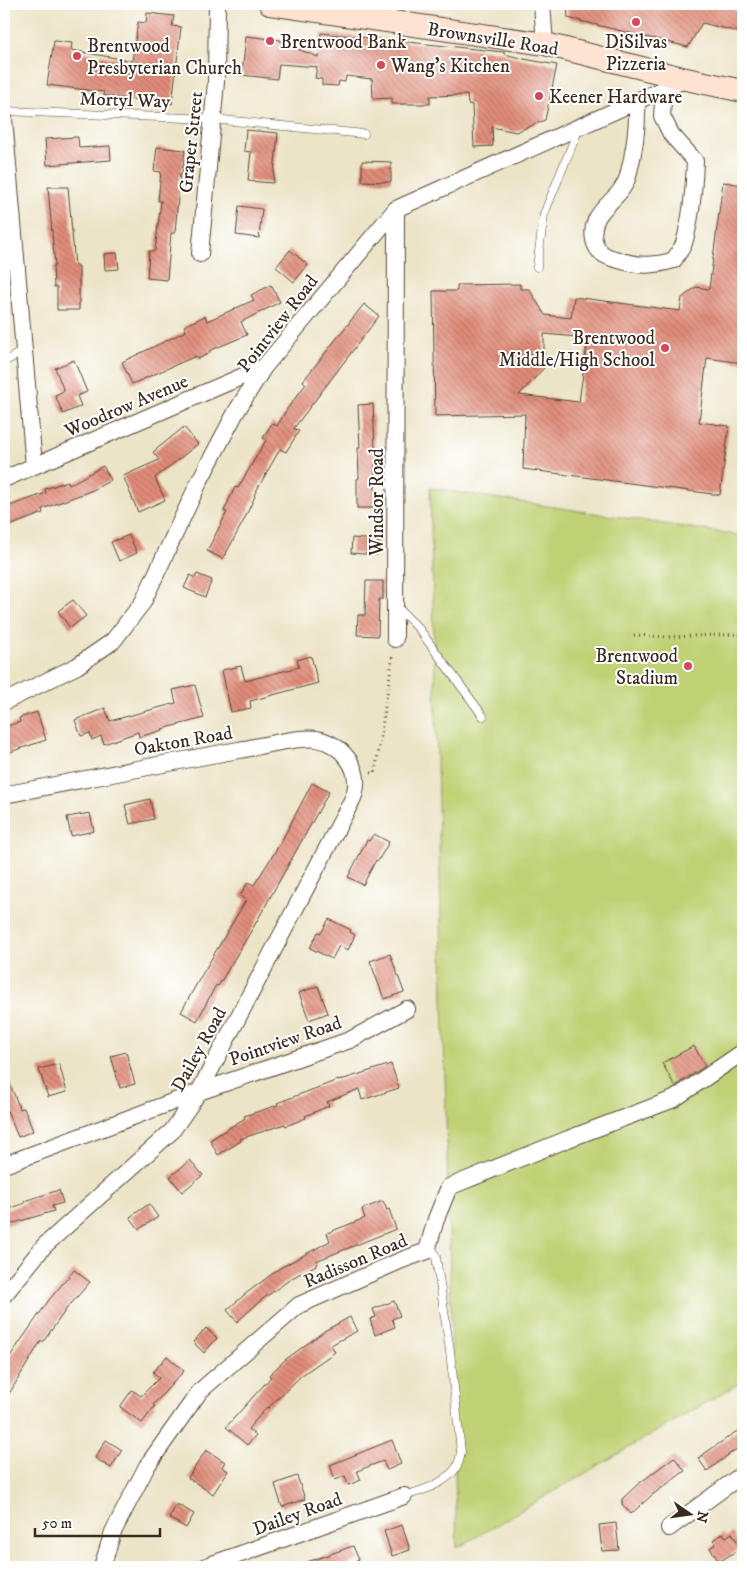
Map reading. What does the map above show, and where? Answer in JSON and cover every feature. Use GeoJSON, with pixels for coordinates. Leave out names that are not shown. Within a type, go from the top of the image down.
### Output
{"type":"FeatureCollection","features":[{"type":"Feature","properties":{"kind":"main road","name":"Brownsville Road"},"geometry":{"type":"LineString","coordinates":[[270,4],[330,8],[544,44],[743,91]]}},
{"type":"Feature","properties":{"kind":"street","name":"Graper Street"},"geometry":{"type":"LineString","coordinates":[[200,254],[216,82],[217,4]]}},
{"type":"Feature","properties":{"kind":"street"},"geometry":{"type":"LineString","coordinates":[[542,4],[544,44]]}},
{"type":"Feature","properties":{"kind":"street","name":"Pointview Road"},"geometry":{"type":"LineString","coordinates":[[4,702],[77,666],[113,641],[143,602],[200,480],[236,412],[264,368],[396,209],[686,79]]}},
{"type":"Feature","properties":{"kind":"street"},"geometry":{"type":"LineString","coordinates":[[637,101],[635,139],[628,177],[622,190],[600,214],[594,224],[592,233],[596,247],[603,256],[636,265],[658,265],[674,260],[684,244],[695,178],[695,161],[671,134],[662,116],[664,89]]}},
{"type":"Feature","properties":{"kind":"street"},"geometry":{"type":"LineString","coordinates":[[4,119],[34,466]]}},
{"type":"Feature","properties":{"kind":"street","name":"Windsor Road"},"geometry":{"type":"LineString","coordinates":[[395,639],[396,209]]}},
{"type":"Feature","properties":{"kind":"street","name":"Woodrow Avenue"},"geometry":{"type":"LineString","coordinates":[[4,479],[264,368]]}},
{"type":"Feature","properties":{"kind":"street","name":"Oakton Road"},"geometry":{"type":"LineString","coordinates":[[4,795],[184,760],[293,741],[316,739],[331,744],[343,752],[354,773]]}},
{"type":"Feature","properties":{"kind":"street","name":"Dailey Road"},"geometry":{"type":"LineString","coordinates":[[4,1295],[44,1246],[172,1131],[199,1092],[349,806],[355,791],[354,773]]}},
{"type":"Feature","properties":{"kind":"street","name":"Pointview Road"},"geometry":{"type":"LineString","coordinates":[[4,1165],[199,1092],[350,1040],[407,1009]]}},
{"type":"Feature","properties":{"kind":"street","name":"Radisson Road"},"geometry":{"type":"LineString","coordinates":[[102,1567],[113,1532],[147,1466],[200,1391],[299,1305],[427,1250],[449,1187],[674,1099],[743,1052]]}},
{"type":"Feature","properties":{"kind":"street"},"geometry":{"type":"LineString","coordinates":[[669,1528],[743,1474]]}},
{"type":"Feature","properties":{"kind":"street","name":"Dailey Road"},"geometry":{"type":"LineString","coordinates":[[204,1567],[404,1496]]}},
{"type":"Feature","properties":{"kind":"lane","name":"Mortyl Way"},"geometry":{"type":"LineString","coordinates":[[4,110],[213,119],[364,134]]}},
{"type":"Feature","properties":{"kind":"lane"},"geometry":{"type":"LineString","coordinates":[[537,267],[544,214],[580,126]]}},
{"type":"Feature","properties":{"kind":"lane"},"geometry":{"type":"LineString","coordinates":[[4,362],[23,351]]}},
{"type":"Feature","properties":{"kind":"lane"},"geometry":{"type":"LineString","coordinates":[[396,606],[419,629],[483,716]]}},
{"type":"Feature","properties":{"kind":"lane"},"geometry":{"type":"LineString","coordinates":[[404,1496],[423,1490],[447,1477],[457,1467],[461,1452],[449,1342],[436,1257],[430,1242]]}},
{"type":"Feature","properties":{"kind":"path"},"geometry":{"type":"LineString","coordinates":[[634,635],[669,637],[743,634]]}},
{"type":"Feature","properties":{"kind":"path"},"geometry":{"type":"LineString","coordinates":[[354,773],[375,773],[395,639]]}},
{"type":"Feature","properties":{"kind":"green space"},"geometry":{"type":"Polygon","coordinates":[[[430,488],[743,536],[743,1381],[457,1548],[430,488]]]}},
{"type":"Feature","properties":{"kind":"building"},"geometry":{"type":"Polygon","coordinates":[[[567,4],[730,4],[743,7],[743,33],[702,23],[688,47],[568,18],[567,4]]]}},
{"type":"Feature","properties":{"kind":"building","name":"Brentwood Presbyterian Church"},"geometry":{"type":"Polygon","coordinates":[[[147,13],[174,16],[172,26],[181,27],[172,104],[112,97],[103,95],[104,92],[47,85],[54,41],[72,43],[71,50],[132,61],[138,22],[146,23],[147,13]]]}},
{"type":"Feature","properties":{"kind":"building"},"geometry":{"type":"Polygon","coordinates":[[[321,33],[504,52],[504,54],[524,59],[557,65],[545,120],[516,132],[492,127],[493,146],[474,147],[472,105],[468,104],[467,95],[430,96],[430,104],[392,104],[392,98],[373,99],[372,79],[346,76],[345,82],[339,81],[338,86],[322,85],[322,79],[315,78],[317,67],[279,64],[277,79],[242,75],[246,36],[281,40],[281,42],[318,57],[321,33]]]}},
{"type":"Feature","properties":{"kind":"building"},"geometry":{"type":"Polygon","coordinates":[[[246,130],[278,133],[273,183],[248,181],[251,152],[244,151],[246,130]]]}},
{"type":"Feature","properties":{"kind":"building"},"geometry":{"type":"Polygon","coordinates":[[[78,137],[79,148],[110,146],[111,160],[47,165],[45,139],[78,137]]]}},
{"type":"Feature","properties":{"kind":"building"},"geometry":{"type":"Polygon","coordinates":[[[157,147],[185,150],[182,174],[180,174],[175,233],[171,233],[167,280],[147,278],[149,251],[155,251],[161,201],[158,201],[161,172],[154,171],[157,147]]]}},
{"type":"Feature","properties":{"kind":"building"},"geometry":{"type":"Polygon","coordinates":[[[362,161],[391,162],[391,182],[362,181],[362,161]]]}},
{"type":"Feature","properties":{"kind":"building","name":"Brentwood Middle/High School"},"geometry":{"type":"Polygon","coordinates":[[[723,182],[743,185],[743,363],[707,358],[699,422],[729,426],[720,495],[523,469],[525,414],[435,416],[433,291],[457,291],[457,285],[520,284],[520,289],[529,289],[545,315],[571,318],[574,297],[680,311],[682,298],[696,287],[709,289],[723,182]],[[544,334],[544,368],[519,395],[579,402],[588,338],[544,334]]]}},
{"type":"Feature","properties":{"kind":"building"},"geometry":{"type":"Polygon","coordinates":[[[48,187],[68,187],[75,266],[79,266],[79,310],[57,310],[57,287],[54,287],[53,266],[55,266],[48,187]]]}},
{"type":"Feature","properties":{"kind":"building"},"geometry":{"type":"Polygon","coordinates":[[[239,206],[262,209],[259,238],[236,235],[239,206]]]}},
{"type":"Feature","properties":{"kind":"building"},"geometry":{"type":"Polygon","coordinates":[[[290,250],[308,265],[294,282],[276,267],[290,250]]]}},
{"type":"Feature","properties":{"kind":"building"},"geometry":{"type":"Polygon","coordinates":[[[117,253],[119,269],[105,270],[104,254],[117,253]]]}},
{"type":"Feature","properties":{"kind":"building"},"geometry":{"type":"Polygon","coordinates":[[[271,285],[280,302],[241,322],[247,335],[209,351],[210,353],[198,359],[196,356],[132,384],[122,362],[186,331],[184,326],[205,316],[207,321],[254,300],[251,295],[271,285]]]}},
{"type":"Feature","properties":{"kind":"building"},"geometry":{"type":"Polygon","coordinates":[[[364,304],[379,316],[294,428],[299,431],[286,452],[280,449],[254,495],[244,520],[223,559],[207,551],[227,512],[224,511],[235,487],[238,488],[266,440],[263,438],[272,423],[277,426],[306,384],[303,381],[364,304]]]}},
{"type":"Feature","properties":{"kind":"building"},"geometry":{"type":"Polygon","coordinates":[[[74,360],[87,392],[77,396],[81,406],[63,414],[55,395],[64,391],[55,368],[74,360]]]}},
{"type":"Feature","properties":{"kind":"building"},"geometry":{"type":"Polygon","coordinates":[[[373,404],[375,448],[376,451],[381,451],[382,463],[375,463],[375,508],[357,508],[358,448],[360,448],[358,405],[373,404]]]}},
{"type":"Feature","properties":{"kind":"building"},"geometry":{"type":"Polygon","coordinates":[[[184,427],[198,444],[155,478],[165,500],[138,512],[123,476],[159,460],[153,452],[184,427]]]}},
{"type":"Feature","properties":{"kind":"building"},"geometry":{"type":"Polygon","coordinates":[[[103,466],[111,480],[93,490],[42,509],[43,513],[4,528],[4,508],[46,493],[45,489],[68,481],[69,485],[103,466]]]}},
{"type":"Feature","properties":{"kind":"building"},"geometry":{"type":"Polygon","coordinates":[[[129,535],[137,553],[119,561],[111,542],[129,535]]]}},
{"type":"Feature","properties":{"kind":"building"},"geometry":{"type":"Polygon","coordinates":[[[352,538],[378,540],[377,555],[351,553],[352,538]]]}},
{"type":"Feature","properties":{"kind":"building"},"geometry":{"type":"Polygon","coordinates":[[[197,574],[212,580],[205,597],[184,588],[190,575],[195,578],[197,574]]]}},
{"type":"Feature","properties":{"kind":"building"},"geometry":{"type":"Polygon","coordinates":[[[366,581],[383,581],[383,599],[379,599],[378,636],[357,635],[358,615],[365,615],[366,581]]]}},
{"type":"Feature","properties":{"kind":"building"},"geometry":{"type":"Polygon","coordinates":[[[73,600],[86,616],[70,628],[58,611],[73,600]]]}},
{"type":"Feature","properties":{"kind":"building"},"geometry":{"type":"Polygon","coordinates":[[[311,656],[318,683],[250,701],[251,708],[231,712],[222,670],[241,666],[245,681],[299,667],[297,660],[311,656]]]}},
{"type":"Feature","properties":{"kind":"building"},"geometry":{"type":"Polygon","coordinates":[[[195,685],[204,718],[139,737],[138,732],[104,744],[101,736],[92,740],[90,733],[81,736],[75,720],[105,708],[110,721],[176,703],[173,690],[195,685]]]}},
{"type":"Feature","properties":{"kind":"building"},"geometry":{"type":"Polygon","coordinates":[[[37,712],[46,740],[4,754],[4,727],[20,722],[19,718],[37,712]]]}},
{"type":"Feature","properties":{"kind":"building"},"geometry":{"type":"Polygon","coordinates":[[[312,783],[329,792],[253,928],[218,986],[216,985],[197,1021],[181,1012],[246,900],[240,896],[248,882],[254,885],[280,844],[312,783]]]}},
{"type":"Feature","properties":{"kind":"building"},"geometry":{"type":"Polygon","coordinates":[[[150,799],[154,819],[130,824],[125,805],[150,799]]]}},
{"type":"Feature","properties":{"kind":"building"},"geometry":{"type":"Polygon","coordinates":[[[90,813],[94,831],[71,836],[67,817],[90,813]]]}},
{"type":"Feature","properties":{"kind":"building"},"geometry":{"type":"Polygon","coordinates":[[[374,834],[389,842],[378,861],[376,860],[363,885],[348,877],[367,840],[369,841],[374,834]]]}},
{"type":"Feature","properties":{"kind":"building"},"geometry":{"type":"Polygon","coordinates":[[[329,919],[351,930],[350,932],[355,935],[348,950],[339,946],[332,959],[310,948],[318,932],[321,933],[329,919]]]}},
{"type":"Feature","properties":{"kind":"building"},"geometry":{"type":"Polygon","coordinates":[[[390,954],[404,992],[384,999],[370,961],[390,954]]]}},
{"type":"Feature","properties":{"kind":"building"},"geometry":{"type":"Polygon","coordinates":[[[318,986],[328,1013],[309,1020],[299,993],[318,986]]]}},
{"type":"Feature","properties":{"kind":"building"},"geometry":{"type":"Polygon","coordinates":[[[694,1046],[705,1066],[675,1086],[662,1063],[694,1046]]]}},
{"type":"Feature","properties":{"kind":"building"},"geometry":{"type":"Polygon","coordinates":[[[126,1052],[135,1084],[120,1088],[111,1056],[126,1052]]]}},
{"type":"Feature","properties":{"kind":"building"},"geometry":{"type":"Polygon","coordinates":[[[59,1064],[67,1092],[48,1097],[39,1069],[59,1064]]]}},
{"type":"Feature","properties":{"kind":"building"},"geometry":{"type":"Polygon","coordinates":[[[391,1064],[399,1088],[362,1100],[359,1089],[327,1102],[329,1106],[305,1116],[306,1118],[286,1126],[285,1124],[240,1139],[241,1141],[218,1155],[210,1140],[245,1118],[244,1116],[278,1105],[277,1103],[338,1080],[391,1064]]]}},
{"type":"Feature","properties":{"kind":"building"},"geometry":{"type":"Polygon","coordinates":[[[4,1070],[20,1109],[24,1108],[33,1131],[18,1137],[4,1103],[4,1070]]]}},
{"type":"Feature","properties":{"kind":"building"},"geometry":{"type":"Polygon","coordinates":[[[190,1160],[203,1175],[182,1192],[170,1177],[190,1160]]]}},
{"type":"Feature","properties":{"kind":"building"},"geometry":{"type":"Polygon","coordinates":[[[59,1190],[63,1203],[52,1206],[54,1211],[4,1226],[4,1211],[25,1203],[24,1201],[59,1190]]]}},
{"type":"Feature","properties":{"kind":"building"},"geometry":{"type":"Polygon","coordinates":[[[383,1201],[387,1210],[389,1209],[396,1229],[316,1261],[318,1264],[292,1278],[260,1301],[237,1322],[227,1310],[280,1268],[330,1241],[327,1233],[365,1218],[362,1209],[383,1201]]]}},
{"type":"Feature","properties":{"kind":"building"},"geometry":{"type":"Polygon","coordinates":[[[149,1204],[158,1217],[139,1229],[130,1217],[149,1204]]]}},
{"type":"Feature","properties":{"kind":"building"},"geometry":{"type":"Polygon","coordinates":[[[74,1270],[90,1282],[70,1304],[43,1342],[41,1341],[4,1402],[4,1365],[49,1300],[74,1270]]]}},
{"type":"Feature","properties":{"kind":"building"},"geometry":{"type":"Polygon","coordinates":[[[394,1301],[400,1316],[392,1319],[395,1327],[375,1335],[370,1319],[376,1317],[373,1309],[394,1301]]]}},
{"type":"Feature","properties":{"kind":"building"},"geometry":{"type":"Polygon","coordinates":[[[350,1317],[357,1331],[331,1345],[335,1352],[302,1375],[267,1407],[248,1429],[256,1435],[247,1445],[226,1427],[271,1377],[269,1375],[285,1360],[326,1330],[350,1317]]]}},
{"type":"Feature","properties":{"kind":"building"},"geometry":{"type":"Polygon","coordinates":[[[206,1328],[217,1338],[204,1353],[193,1342],[206,1328]]]}},
{"type":"Feature","properties":{"kind":"building"},"geometry":{"type":"Polygon","coordinates":[[[167,1356],[184,1371],[153,1405],[155,1406],[142,1423],[120,1407],[132,1390],[141,1396],[159,1378],[153,1372],[167,1356]]]}},
{"type":"Feature","properties":{"kind":"building"},"geometry":{"type":"Polygon","coordinates":[[[743,1427],[743,1444],[707,1471],[698,1458],[743,1427]]]}},
{"type":"Feature","properties":{"kind":"building"},"geometry":{"type":"Polygon","coordinates":[[[106,1440],[122,1450],[111,1468],[95,1458],[106,1440]]]}},
{"type":"Feature","properties":{"kind":"building"},"geometry":{"type":"Polygon","coordinates":[[[392,1440],[401,1464],[387,1470],[383,1461],[357,1471],[361,1480],[348,1485],[345,1476],[335,1480],[330,1465],[392,1440]]]}},
{"type":"Feature","properties":{"kind":"building"},"geometry":{"type":"Polygon","coordinates":[[[206,1450],[225,1462],[222,1467],[228,1471],[213,1494],[188,1478],[206,1450]]]}},
{"type":"Feature","properties":{"kind":"building"},"geometry":{"type":"Polygon","coordinates":[[[674,1457],[685,1471],[652,1495],[631,1514],[622,1504],[622,1499],[674,1457]]]}},
{"type":"Feature","properties":{"kind":"building"},"geometry":{"type":"Polygon","coordinates":[[[297,1476],[305,1499],[282,1507],[275,1484],[297,1476]]]}},
{"type":"Feature","properties":{"kind":"building"},"geometry":{"type":"Polygon","coordinates":[[[177,1504],[194,1514],[186,1528],[169,1518],[177,1504]]]}},
{"type":"Feature","properties":{"kind":"building"},"geometry":{"type":"Polygon","coordinates":[[[616,1523],[619,1550],[602,1551],[599,1525],[616,1523]]]}},
{"type":"Feature","properties":{"kind":"building"},"geometry":{"type":"Polygon","coordinates":[[[402,1525],[410,1550],[392,1556],[384,1531],[402,1525]]]}},
{"type":"Feature","properties":{"kind":"building"},"geometry":{"type":"Polygon","coordinates":[[[723,1533],[726,1537],[732,1533],[741,1548],[719,1562],[710,1548],[716,1544],[713,1540],[723,1533]]]}},
{"type":"Feature","properties":{"kind":"building"},"geometry":{"type":"Polygon","coordinates":[[[353,1546],[359,1560],[339,1567],[299,1567],[299,1565],[353,1546]]]}},
{"type":"Feature","properties":{"kind":"place","name":"DiSilvas Pizzeria"},"geometry":{"type":"Point","coordinates":[636,22]}},
{"type":"Feature","properties":{"kind":"place","name":"Brentwood Bank"},"geometry":{"type":"Point","coordinates":[270,41]}},
{"type":"Feature","properties":{"kind":"place","name":"Brentwood Presbyterian Church"},"geometry":{"type":"Point","coordinates":[77,56]}},
{"type":"Feature","properties":{"kind":"place","name":"Wang's Kitchen"},"geometry":{"type":"Point","coordinates":[381,65]}},
{"type":"Feature","properties":{"kind":"place","name":"Keener Hardware"},"geometry":{"type":"Point","coordinates":[539,96]}},
{"type":"Feature","properties":{"kind":"place","name":"Brentwood Middle/High School"},"geometry":{"type":"Point","coordinates":[665,348]}},
{"type":"Feature","properties":{"kind":"place","name":"Brentwood Stadium"},"geometry":{"type":"Point","coordinates":[688,666]}}]}
